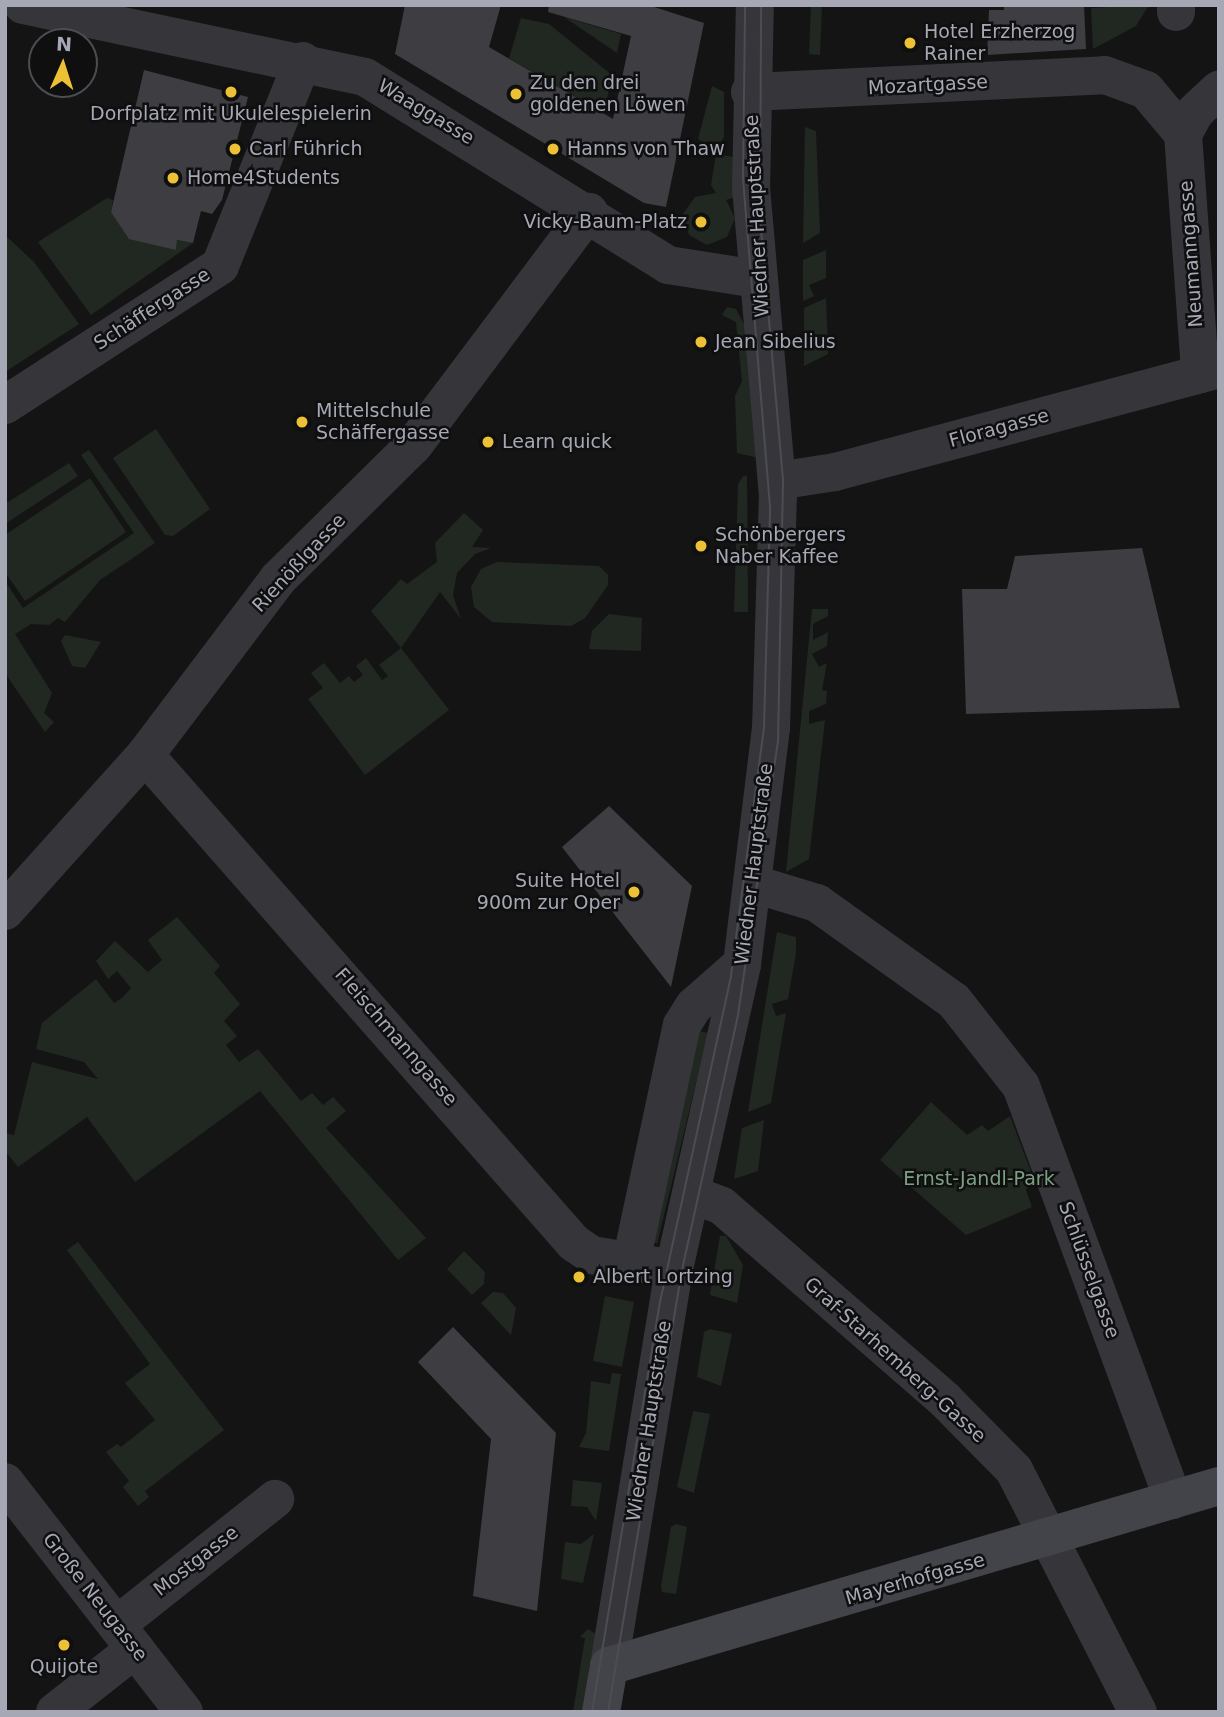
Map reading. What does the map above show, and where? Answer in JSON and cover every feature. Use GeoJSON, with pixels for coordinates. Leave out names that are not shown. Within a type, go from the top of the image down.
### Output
{"type":"FeatureCollection","features":[{"type":"Feature","properties":{"kind":"main road","name":"Mayerhofgasse"},"geometry":{"type":"LineString","coordinates":[[609,1666],[1052,1539],[1219,1486]]}},
{"type":"Feature","properties":{"kind":"main road","name":"Wiedner Hauptstraße"},"geometry":{"type":"LineString","coordinates":[[601,1712],[609,1666]]}},
{"type":"Feature","properties":{"kind":"street","name":"Waaggasse"},"geometry":{"type":"LineString","coordinates":[[23,5],[183,43],[303,61],[388,88],[589,212],[668,265],[757,279]]}},
{"type":"Feature","properties":{"kind":"street","name":"Wiedner Hauptstraße"},"geometry":{"type":"LineString","coordinates":[[609,1666],[674,1269],[742,964],[754,884],[775,668],[777,481],[757,279],[751,92],[755,5]]}},
{"type":"Feature","properties":{"kind":"street","name":"Schäffergasse"},"geometry":{"type":"LineString","coordinates":[[5,405],[220,266],[303,61]]}},
{"type":"Feature","properties":{"kind":"street","name":"Mozartgasse"},"geometry":{"type":"LineString","coordinates":[[751,92],[1105,75],[1146,90],[1183,134]]}},
{"type":"Feature","properties":{"kind":"street"},"geometry":{"type":"LineString","coordinates":[[1183,134],[1195,113],[1219,90]]}},
{"type":"Feature","properties":{"kind":"street","name":"Neumanngasse"},"geometry":{"type":"LineString","coordinates":[[1183,134],[1209,371]]}},
{"type":"Feature","properties":{"kind":"street","name":"Rienößlgasse"},"geometry":{"type":"LineString","coordinates":[[5,911],[145,755],[278,579],[413,446],[589,212]]}},
{"type":"Feature","properties":{"kind":"street","name":"Floragasse"},"geometry":{"type":"LineString","coordinates":[[777,481],[835,472],[1209,371]]}},
{"type":"Feature","properties":{"kind":"street","name":"Fleischmanngasse"},"geometry":{"type":"LineString","coordinates":[[145,755],[431,1074],[568,1237],[592,1255],[674,1269]]}},
{"type":"Feature","properties":{"kind":"street","name":"Schlüsselgasse"},"geometry":{"type":"LineString","coordinates":[[754,884],[817,903],[954,1001],[1021,1086],[1173,1500]]}},
{"type":"Feature","properties":{"kind":"street"},"geometry":{"type":"LineString","coordinates":[[631,1262],[682,1025],[694,1006],[742,964]]}},
{"type":"Feature","properties":{"kind":"street","name":"Graf-Starhemberg-Gasse"},"geometry":{"type":"LineString","coordinates":[[691,1194],[722,1206],[945,1400],[1014,1470],[1052,1539],[1138,1712]]}},
{"type":"Feature","properties":{"kind":"street","name":"Große Neugasse"},"geometry":{"type":"LineString","coordinates":[[5,1482],[184,1712]]}},
{"type":"Feature","properties":{"kind":"street","name":"Mostgasse"},"geometry":{"type":"LineString","coordinates":[[55,1712],[127,1636],[275,1499]]}},
{"type":"Feature","properties":{"kind":"green space"},"geometry":{"type":"Polygon","coordinates":[[[811,5],[822,5],[820,55],[809,54],[811,5]]]}},
{"type":"Feature","properties":{"kind":"green space"},"geometry":{"type":"Polygon","coordinates":[[[1149,5],[1136,26],[1093,49],[1091,8],[1149,5]]]}},
{"type":"Feature","properties":{"kind":"green space"},"geometry":{"type":"Polygon","coordinates":[[[564,17],[621,34],[617,53],[564,17]]]}},
{"type":"Feature","properties":{"kind":"green space"},"geometry":{"type":"Polygon","coordinates":[[[521,18],[549,24],[612,75],[604,114],[509,58],[521,18]]]}},
{"type":"Feature","properties":{"kind":"green space"},"geometry":{"type":"Polygon","coordinates":[[[712,86],[724,92],[724,137],[721,142],[702,142],[698,139],[712,86]]]}},
{"type":"Feature","properties":{"kind":"green space"},"geometry":{"type":"Polygon","coordinates":[[[805,127],[816,131],[820,233],[803,243],[805,127]]]}},
{"type":"Feature","properties":{"kind":"green space"},"geometry":{"type":"Polygon","coordinates":[[[716,154],[734,157],[735,197],[726,200],[735,218],[727,237],[707,245],[689,235],[683,214],[695,197],[716,193],[711,185],[716,154]]]}},
{"type":"Feature","properties":{"kind":"green space"},"geometry":{"type":"Polygon","coordinates":[[[107,198],[113,200],[111,212],[128,230],[176,249],[177,240],[193,243],[91,315],[38,242],[107,198]]]}},
{"type":"Feature","properties":{"kind":"green space"},"geometry":{"type":"Polygon","coordinates":[[[5,235],[34,262],[79,324],[5,372],[5,235]]]}},
{"type":"Feature","properties":{"kind":"green space"},"geometry":{"type":"Polygon","coordinates":[[[826,250],[826,278],[809,285],[814,296],[803,301],[803,260],[826,250]]]}},
{"type":"Feature","properties":{"kind":"green space"},"geometry":{"type":"Polygon","coordinates":[[[826,298],[828,354],[804,366],[804,308],[826,298]]]}},
{"type":"Feature","properties":{"kind":"green space"},"geometry":{"type":"Polygon","coordinates":[[[727,307],[736,309],[745,326],[759,458],[737,453],[735,396],[742,381],[736,322],[722,315],[727,307]]]}},
{"type":"Feature","properties":{"kind":"green space"},"geometry":{"type":"Polygon","coordinates":[[[156,429],[210,509],[173,536],[165,535],[113,458],[156,429]]]}},
{"type":"Feature","properties":{"kind":"green space"},"geometry":{"type":"Polygon","coordinates":[[[89,450],[155,543],[100,580],[65,622],[58,618],[49,625],[31,624],[15,634],[52,693],[44,713],[54,722],[45,732],[5,673],[5,581],[23,608],[134,533],[81,455],[89,450]]]}},
{"type":"Feature","properties":{"kind":"green space"},"geometry":{"type":"Polygon","coordinates":[[[69,463],[78,476],[5,524],[5,504],[69,463]]]}},
{"type":"Feature","properties":{"kind":"green space"},"geometry":{"type":"Polygon","coordinates":[[[743,476],[747,476],[748,612],[734,612],[738,484],[743,476]]]}},
{"type":"Feature","properties":{"kind":"green space"},"geometry":{"type":"Polygon","coordinates":[[[90,478],[126,532],[25,601],[5,572],[5,535],[90,478]]]}},
{"type":"Feature","properties":{"kind":"green space"},"geometry":{"type":"Polygon","coordinates":[[[464,513],[483,530],[472,547],[491,548],[475,554],[457,573],[453,595],[461,619],[440,592],[401,648],[371,611],[401,579],[407,584],[437,562],[435,543],[464,513]]]}},
{"type":"Feature","properties":{"kind":"green space"},"geometry":{"type":"Polygon","coordinates":[[[497,562],[599,566],[608,575],[608,585],[585,618],[571,626],[492,622],[474,607],[471,587],[481,569],[497,562]]]}},
{"type":"Feature","properties":{"kind":"green space"},"geometry":{"type":"Polygon","coordinates":[[[812,609],[828,609],[828,616],[813,624],[813,640],[828,632],[827,646],[812,654],[819,667],[827,663],[822,690],[827,691],[826,704],[809,711],[809,724],[825,720],[809,859],[786,872],[812,609]]]}},
{"type":"Feature","properties":{"kind":"green space"},"geometry":{"type":"Polygon","coordinates":[[[609,614],[642,618],[641,651],[589,649],[592,631],[609,614]]]}},
{"type":"Feature","properties":{"kind":"green space"},"geometry":{"type":"Polygon","coordinates":[[[65,635],[101,642],[85,668],[72,666],[61,641],[65,635]]]}},
{"type":"Feature","properties":{"kind":"green space"},"geometry":{"type":"Polygon","coordinates":[[[401,648],[449,710],[365,775],[308,699],[323,688],[311,673],[324,663],[340,683],[349,676],[354,682],[363,675],[356,666],[366,658],[382,680],[388,676],[379,665],[401,648]]]}},
{"type":"Feature","properties":{"kind":"green space"},"geometry":{"type":"Polygon","coordinates":[[[177,917],[220,966],[214,973],[240,1004],[224,1021],[237,1036],[226,1045],[239,1062],[258,1049],[301,1101],[312,1093],[323,1105],[333,1097],[346,1111],[326,1128],[426,1238],[398,1260],[260,1091],[135,1182],[87,1117],[18,1167],[5,1151],[5,1133],[14,1135],[32,1062],[98,1079],[84,1062],[36,1049],[42,1023],[96,979],[114,1003],[122,998],[131,988],[117,971],[108,979],[96,961],[115,941],[148,972],[162,960],[148,940],[177,917]]]}},
{"type":"Feature","properties":{"kind":"green space"},"geometry":{"type":"Polygon","coordinates":[[[777,932],[796,937],[796,953],[788,999],[772,1004],[776,1016],[786,1013],[771,1103],[748,1112],[777,932]]]}},
{"type":"Feature","properties":{"kind":"green space"},"geometry":{"type":"Polygon","coordinates":[[[696,1030],[708,1033],[657,1244],[654,1242],[696,1030]]]}},
{"type":"Feature","properties":{"kind":"green space","name":"Ernst-Jandl-Park"},"geometry":{"type":"Polygon","coordinates":[[[931,1102],[967,1135],[982,1125],[988,1131],[1010,1116],[1033,1177],[1026,1190],[1032,1207],[966,1235],[880,1160],[931,1102]]]}},
{"type":"Feature","properties":{"kind":"green space"},"geometry":{"type":"Polygon","coordinates":[[[764,1120],[758,1171],[734,1179],[742,1128],[764,1120]]]}},
{"type":"Feature","properties":{"kind":"green space"},"geometry":{"type":"Polygon","coordinates":[[[720,1236],[726,1236],[743,1265],[737,1303],[710,1295],[720,1236]]]}},
{"type":"Feature","properties":{"kind":"green space"},"geometry":{"type":"Polygon","coordinates":[[[78,1242],[224,1430],[145,1491],[149,1497],[138,1506],[123,1487],[129,1481],[106,1452],[117,1444],[121,1447],[155,1420],[125,1383],[150,1364],[67,1250],[78,1242]]]}},
{"type":"Feature","properties":{"kind":"green space"},"geometry":{"type":"Polygon","coordinates":[[[464,1251],[485,1272],[484,1284],[472,1295],[447,1269],[464,1251]]]}},
{"type":"Feature","properties":{"kind":"green space"},"geometry":{"type":"Polygon","coordinates":[[[493,1292],[503,1293],[516,1308],[511,1335],[481,1303],[493,1292]]]}},
{"type":"Feature","properties":{"kind":"green space"},"geometry":{"type":"Polygon","coordinates":[[[605,1296],[634,1302],[622,1367],[593,1361],[605,1296]]]}},
{"type":"Feature","properties":{"kind":"green space"},"geometry":{"type":"Polygon","coordinates":[[[710,1329],[732,1334],[721,1386],[697,1377],[704,1332],[710,1329]]]}},
{"type":"Feature","properties":{"kind":"green space"},"geometry":{"type":"Polygon","coordinates":[[[612,1373],[621,1374],[609,1451],[579,1447],[586,1433],[591,1381],[610,1384],[612,1373]]]}},
{"type":"Feature","properties":{"kind":"green space"},"geometry":{"type":"Polygon","coordinates":[[[693,1411],[710,1414],[694,1493],[677,1487],[693,1411]]]}},
{"type":"Feature","properties":{"kind":"green space"},"geometry":{"type":"Polygon","coordinates":[[[573,1480],[602,1483],[596,1521],[587,1507],[571,1506],[573,1480]]]}},
{"type":"Feature","properties":{"kind":"green space"},"geometry":{"type":"Polygon","coordinates":[[[676,1524],[687,1527],[676,1594],[662,1592],[661,1586],[671,1527],[676,1524]]]}},
{"type":"Feature","properties":{"kind":"green space"},"geometry":{"type":"Polygon","coordinates":[[[594,1534],[583,1583],[561,1579],[565,1542],[581,1544],[594,1534]]]}},
{"type":"Feature","properties":{"kind":"green space"},"geometry":{"type":"Polygon","coordinates":[[[588,1629],[596,1634],[584,1712],[573,1712],[585,1638],[580,1637],[588,1629]]]}},
{"type":"Feature","properties":{"kind":"building","name":"Zu den drei goldenen Löwen"},"geometry":{"type":"Polygon","coordinates":[[[405,5],[501,5],[489,47],[613,119],[631,36],[548,12],[549,5],[648,5],[704,23],[666,207],[644,203],[395,54],[405,5]]]}},
{"type":"Feature","properties":{"kind":"building"},"geometry":{"type":"Polygon","coordinates":[[[1004,5],[1084,5],[1086,49],[987,55],[989,10],[1004,10],[1004,5]]]}},
{"type":"Feature","properties":{"kind":"building","name":"Home4Students"},"geometry":{"type":"Polygon","coordinates":[[[144,70],[248,97],[222,200],[212,214],[201,211],[193,243],[177,240],[176,250],[129,239],[111,212],[144,70]]]}},
{"type":"Feature","properties":{"kind":"building"},"geometry":{"type":"Polygon","coordinates":[[[1142,548],[1180,708],[966,714],[962,589],[1007,589],[1015,556],[1142,548]]]}},
{"type":"Feature","properties":{"kind":"building"},"geometry":{"type":"Polygon","coordinates":[[[609,806],[692,886],[671,987],[562,847],[609,806]]]}},
{"type":"Feature","properties":{"kind":"building"},"geometry":{"type":"Polygon","coordinates":[[[453,1327],[556,1433],[537,1611],[473,1596],[491,1439],[418,1362],[453,1327]]]}},
{"type":"Feature","properties":{"kind":"tram line"},"geometry":{"type":"LineString","coordinates":[[592,1712],[660,1302],[731,975],[764,727],[770,507],[743,177],[745,5]]}},
{"type":"Feature","properties":{"kind":"tram line"},"geometry":{"type":"LineString","coordinates":[[608,1712],[682,1270],[738,1015],[778,742],[783,480],[760,217],[761,5]]}},
{"type":"Feature","properties":{"kind":"place","name":"Hotel Erzherzog Rainer"},"geometry":{"type":"Point","coordinates":[910,43]}},
{"type":"Feature","properties":{"kind":"place","name":"Dorfplatz mit Ukulelespielerin"},"geometry":{"type":"Point","coordinates":[231,92]}},
{"type":"Feature","properties":{"kind":"place","name":"Zu den drei goldenen Löwen"},"geometry":{"type":"Point","coordinates":[516,94]}},
{"type":"Feature","properties":{"kind":"place","name":"Carl Führich"},"geometry":{"type":"Point","coordinates":[235,149]}},
{"type":"Feature","properties":{"kind":"place","name":"Hanns von Thaw"},"geometry":{"type":"Point","coordinates":[553,149]}},
{"type":"Feature","properties":{"kind":"place","name":"Home4Students"},"geometry":{"type":"Point","coordinates":[173,178]}},
{"type":"Feature","properties":{"kind":"place","name":"Vicky-Baum-Platz"},"geometry":{"type":"Point","coordinates":[701,222]}},
{"type":"Feature","properties":{"kind":"place","name":"Jean Sibelius"},"geometry":{"type":"Point","coordinates":[701,342]}},
{"type":"Feature","properties":{"kind":"place","name":"Mittelschule Schäffergasse"},"geometry":{"type":"Point","coordinates":[302,422]}},
{"type":"Feature","properties":{"kind":"place","name":"Learn quick"},"geometry":{"type":"Point","coordinates":[488,442]}},
{"type":"Feature","properties":{"kind":"place","name":"Schönbergers Naber Kaffee"},"geometry":{"type":"Point","coordinates":[701,546]}},
{"type":"Feature","properties":{"kind":"place","name":"Suite Hotel 900m zur Oper"},"geometry":{"type":"Point","coordinates":[634,892]}},
{"type":"Feature","properties":{"kind":"place","name":"Albert Lortzing"},"geometry":{"type":"Point","coordinates":[579,1277]}},
{"type":"Feature","properties":{"kind":"place","name":"Quijote"},"geometry":{"type":"Point","coordinates":[64,1645]}}]}
